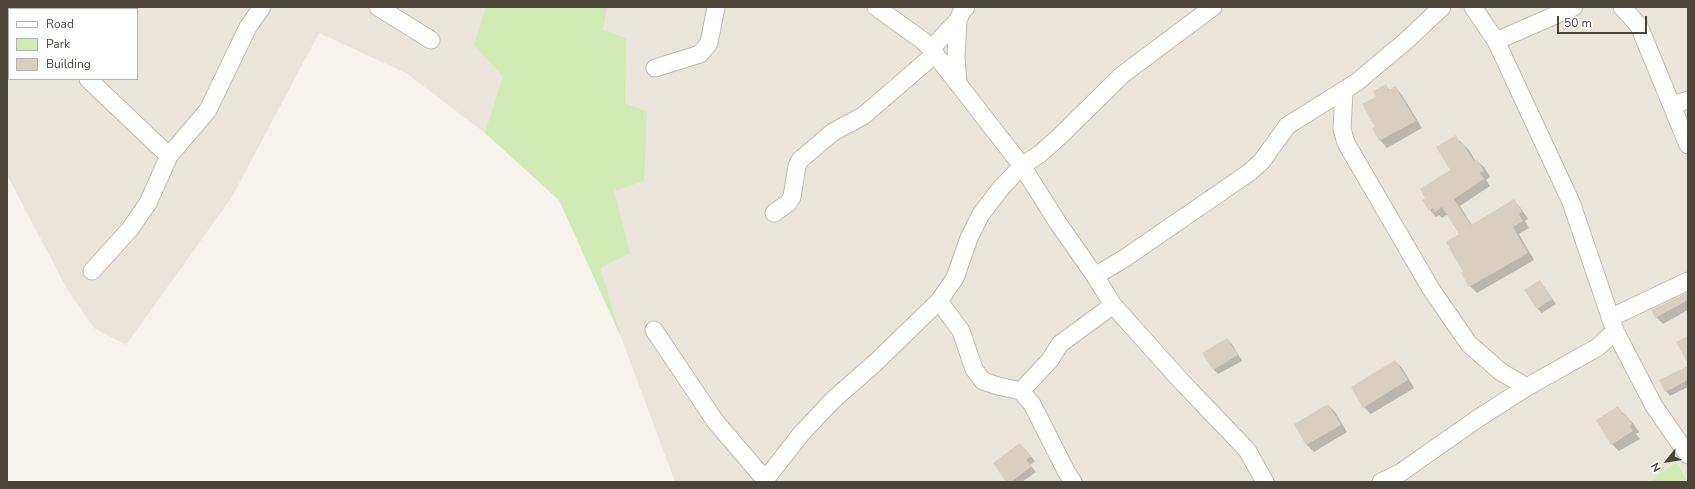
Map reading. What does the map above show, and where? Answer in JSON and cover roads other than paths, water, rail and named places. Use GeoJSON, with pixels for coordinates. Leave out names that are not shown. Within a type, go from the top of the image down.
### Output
{"type":"FeatureCollection","features":[{"type":"Feature","properties":{"kind":"street"},"geometry":{"type":"LineString","coordinates":[[92,271],[130,229],[148,203],[169,156],[208,110],[248,27],[262,7]]}},
{"type":"Feature","properties":{"kind":"street"},"geometry":{"type":"LineString","coordinates":[[378,7],[431,40]]}},
{"type":"Feature","properties":{"kind":"street"},"geometry":{"type":"LineString","coordinates":[[655,68],[700,54],[709,43],[716,7]]}},
{"type":"Feature","properties":{"kind":"street"},"geometry":{"type":"LineString","coordinates":[[876,7],[922,40],[933,51],[1022,166],[1113,305],[1182,382],[1247,450],[1265,482]]}},
{"type":"Feature","properties":{"kind":"street"},"geometry":{"type":"LineString","coordinates":[[654,330],[715,421],[766,481],[801,434],[833,400],[875,363],[939,301],[955,278],[969,238],[981,214],[1001,188],[1022,166],[1041,153],[1060,136],[1122,75],[1213,7]]}},
{"type":"Feature","properties":{"kind":"street"},"geometry":{"type":"LineString","coordinates":[[1095,276],[1125,258],[1250,172],[1262,161],[1287,126],[1305,113],[1344,91],[1407,40],[1442,7]]}},
{"type":"Feature","properties":{"kind":"street"},"geometry":{"type":"LineString","coordinates":[[1473,7],[1496,41],[1571,202],[1613,325],[1654,406],[1688,455]]}},
{"type":"Feature","properties":{"kind":"street"},"geometry":{"type":"LineString","coordinates":[[1496,41],[1574,7]]}},
{"type":"Feature","properties":{"kind":"street"},"geometry":{"type":"LineString","coordinates":[[1622,7],[1639,26],[1680,102],[1688,145]]}},
{"type":"Feature","properties":{"kind":"street"},"geometry":{"type":"LineString","coordinates":[[774,213],[788,203],[792,197],[797,166],[800,160],[833,132],[863,116],[933,51],[962,13]]}},
{"type":"Feature","properties":{"kind":"street"},"geometry":{"type":"LineString","coordinates":[[958,83],[956,57],[962,13]]}},
{"type":"Feature","properties":{"kind":"street"},"geometry":{"type":"LineString","coordinates":[[89,80],[169,156]]}},
{"type":"Feature","properties":{"kind":"street"},"geometry":{"type":"LineString","coordinates":[[1344,91],[1342,129],[1346,143],[1431,289],[1469,344],[1501,372],[1527,387]]}},
{"type":"Feature","properties":{"kind":"street"},"geometry":{"type":"LineString","coordinates":[[1381,482],[1400,473],[1477,419],[1527,387],[1598,347],[1613,325],[1688,281]]}},
{"type":"Feature","properties":{"kind":"street"},"geometry":{"type":"LineString","coordinates":[[939,301],[961,331],[974,369],[983,381],[1021,391],[1032,404],[1073,482]]}},
{"type":"Feature","properties":{"kind":"street"},"geometry":{"type":"LineString","coordinates":[[1021,391],[1050,360],[1060,344],[1113,305]]}}]}
